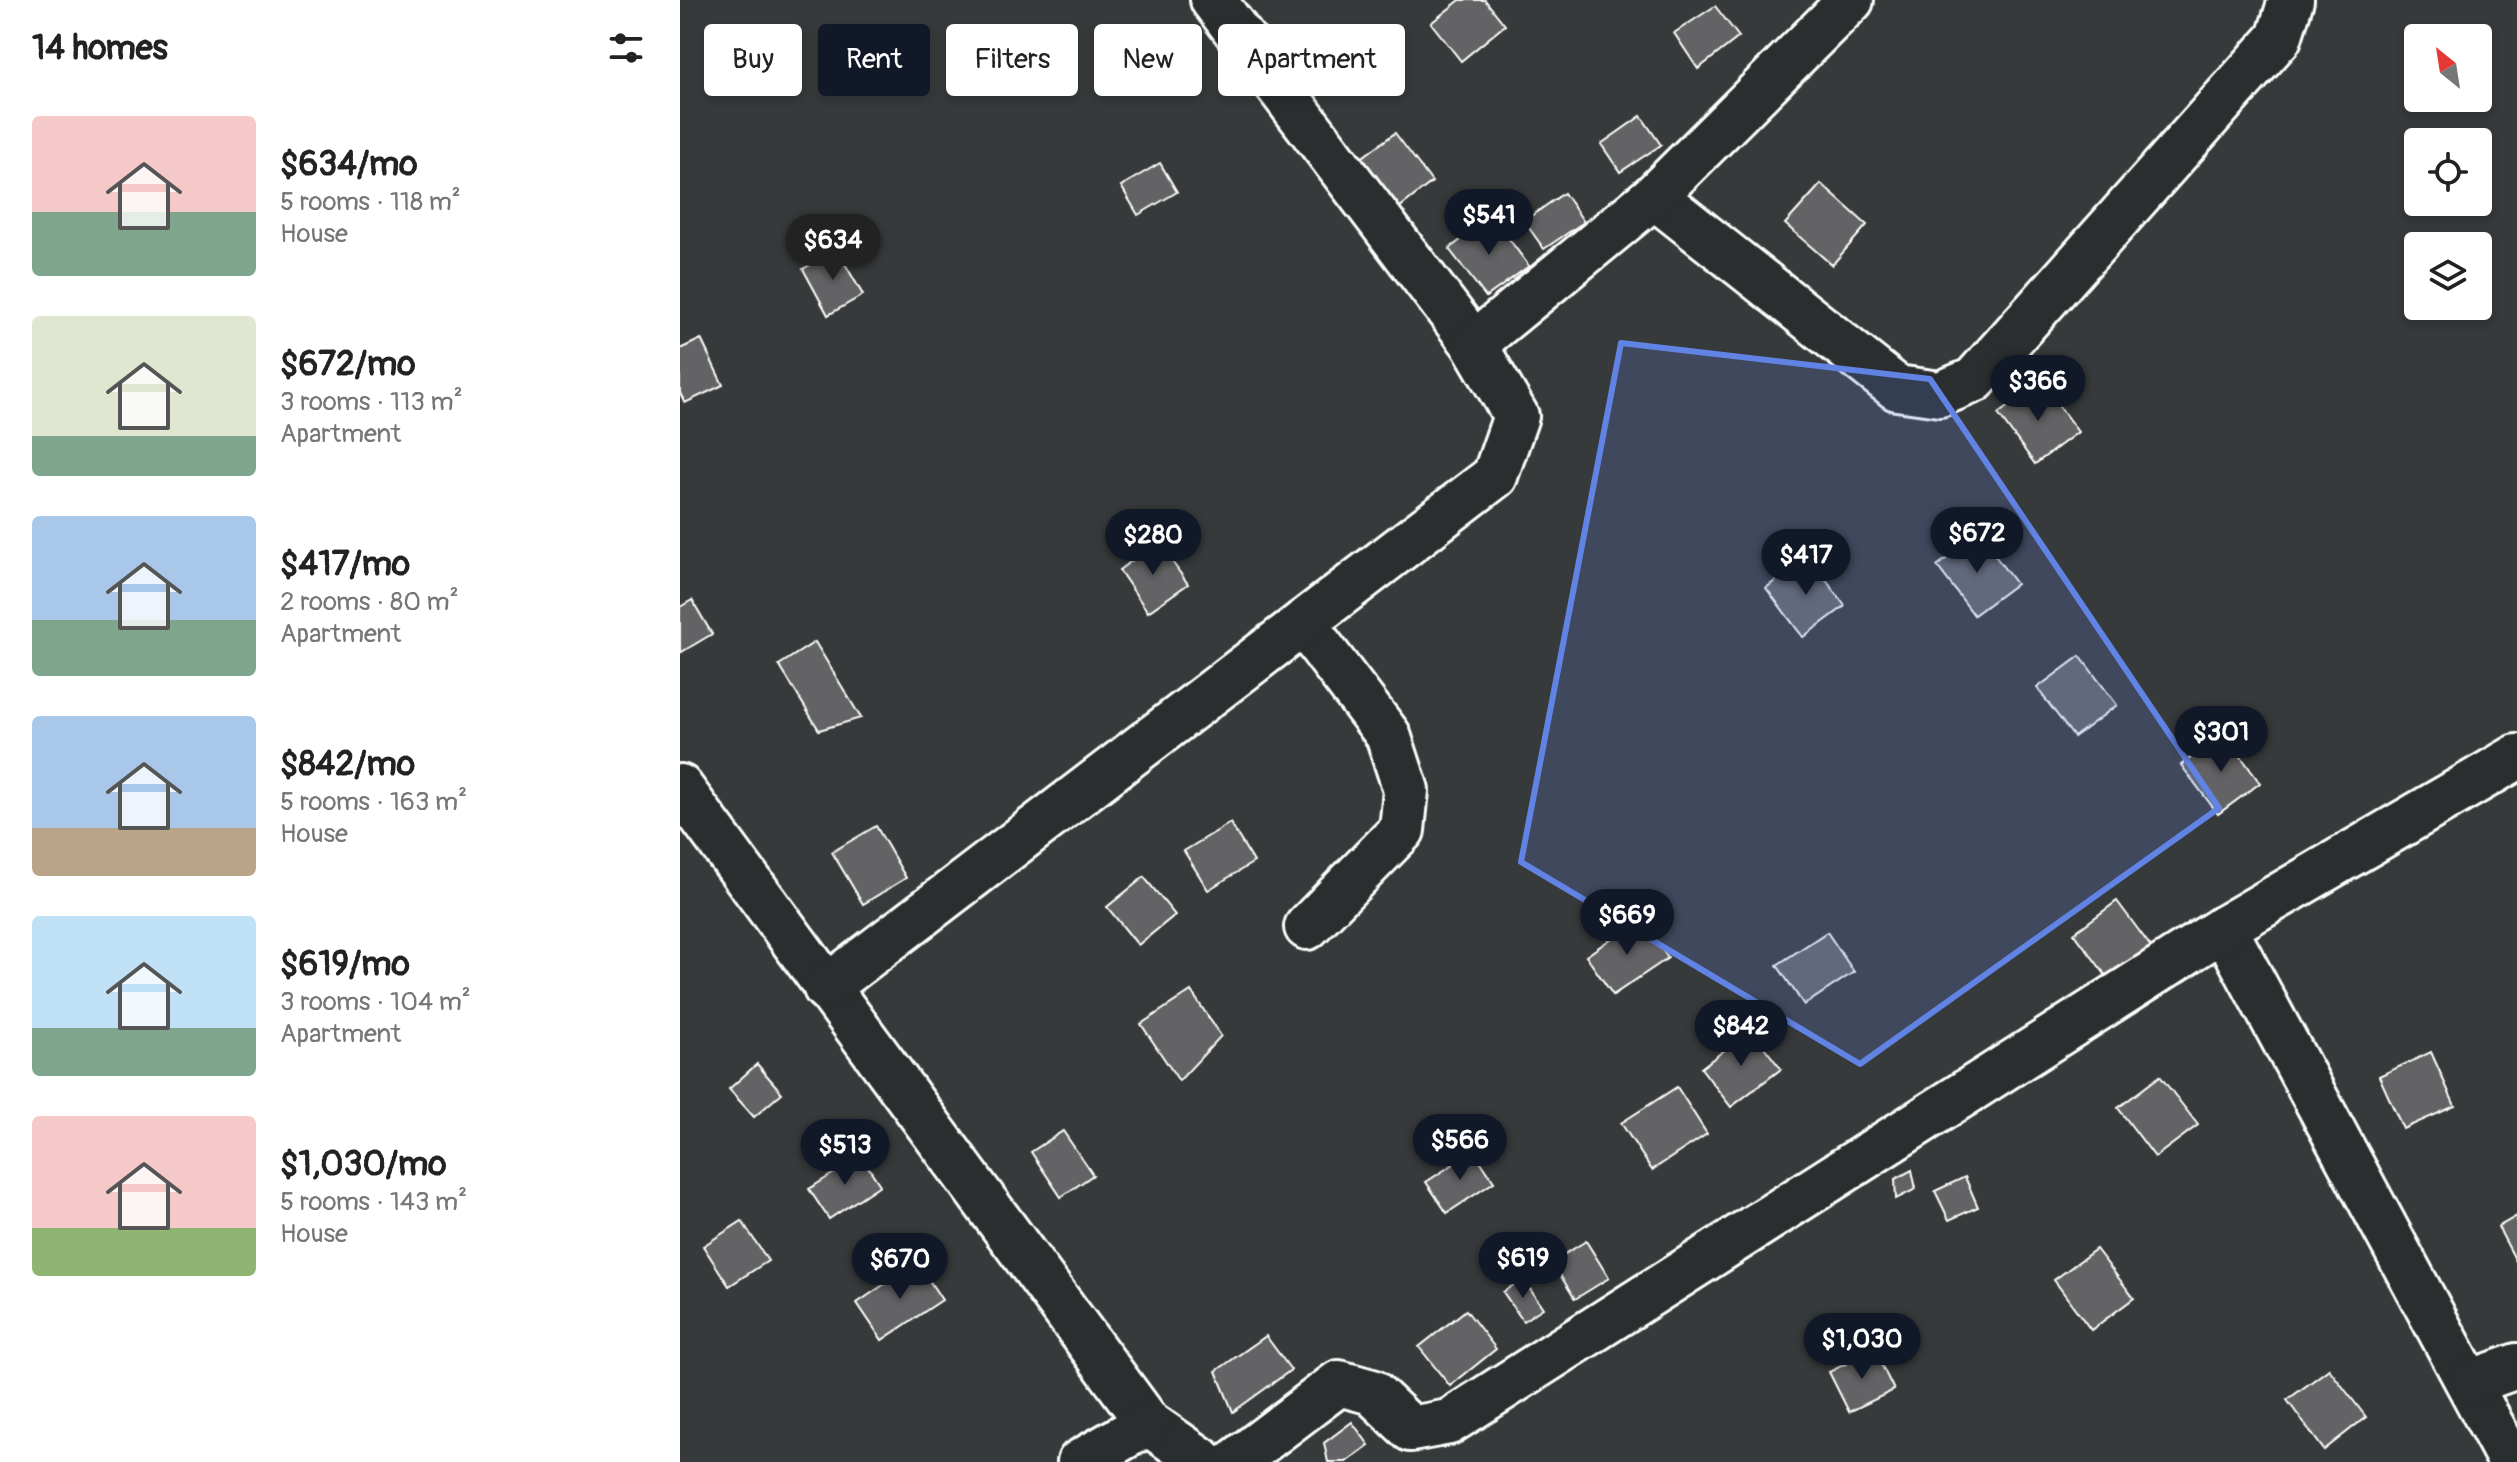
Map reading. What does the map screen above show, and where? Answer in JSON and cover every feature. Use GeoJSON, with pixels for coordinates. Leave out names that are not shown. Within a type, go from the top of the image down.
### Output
{"type":"FeatureCollection","features":[{"type":"Feature","properties":{"kind":"street"},"geometry":{"type":"LineString","coordinates":[[826,988],[1495,476],[1516,416],[1474,344],[1213,0]]}},
{"type":"Feature","properties":{"kind":"street"},"geometry":{"type":"LineString","coordinates":[[1474,344],[1654,196],[1851,0]]}},
{"type":"Feature","properties":{"kind":"street"},"geometry":{"type":"LineString","coordinates":[[1654,196],[1897,388],[1940,394],[1974,380],[2279,38],[2291,0]]}},
{"type":"Feature","properties":{"kind":"street"},"geometry":{"type":"LineString","coordinates":[[1303,623],[1388,735],[1406,790],[1402,830],[1307,927]]}},
{"type":"Feature","properties":{"kind":"street"},"geometry":{"type":"LineString","coordinates":[[1235,1462],[1339,1383],[1372,1392],[1411,1429],[1449,1422],[2224,928],[2517,757]]}},
{"type":"Feature","properties":{"kind":"street"},"geometry":{"type":"LineString","coordinates":[[680,787],[1148,1423],[1204,1462]]}},
{"type":"Feature","properties":{"kind":"street"},"geometry":{"type":"LineString","coordinates":[[2224,928],[2511,1462]]}},
{"type":"Feature","properties":{"kind":"street"},"geometry":{"type":"LineString","coordinates":[[2469,1383],[2517,1366]]}},
{"type":"Feature","properties":{"kind":"street"},"geometry":{"type":"LineString","coordinates":[[1080,1462],[1148,1423]]}},
{"type":"Feature","properties":{"kind":"highlighted area"},"geometry":{"type":"Polygon","coordinates":[[[1621,343],[1930,379],[2219,808],[1860,1064],[1521,862],[1621,343]]]}},
{"type":"Feature","properties":{"kind":"building"},"geometry":{"type":"Polygon","coordinates":[[[1460,0],[1485,0],[1505,25],[1461,61],[1431,23],[1460,0]]]}},
{"type":"Feature","properties":{"kind":"building"},"geometry":{"type":"Polygon","coordinates":[[[1715,6],[1739,37],[1698,69],[1674,33],[1715,6]]]}},
{"type":"Feature","properties":{"kind":"building"},"geometry":{"type":"Polygon","coordinates":[[[1641,116],[1661,145],[1620,172],[1601,144],[1641,116]]]}},
{"type":"Feature","properties":{"kind":"building"},"geometry":{"type":"Polygon","coordinates":[[[1395,133],[1432,182],[1390,215],[1352,165],[1395,133]]]}},
{"type":"Feature","properties":{"kind":"building"},"geometry":{"type":"Polygon","coordinates":[[[1160,163],[1177,192],[1138,215],[1121,186],[1160,163]]]}},
{"type":"Feature","properties":{"kind":"building"},"geometry":{"type":"Polygon","coordinates":[[[1821,184],[1867,225],[1832,265],[1785,224],[1821,184]]]}},
{"type":"Feature","properties":{"kind":"building"},"geometry":{"type":"Polygon","coordinates":[[[1564,193],[1584,222],[1544,249],[1524,221],[1564,193]]]}},
{"type":"Feature","properties":{"kind":"building"},"geometry":{"type":"Polygon","coordinates":[[[1492,216],[1529,266],[1486,297],[1449,249],[1492,216]]]}},
{"type":"Feature","properties":{"kind":"building"},"geometry":{"type":"Polygon","coordinates":[[[837,250],[863,295],[828,315],[803,269],[837,250]]]}},
{"type":"Feature","properties":{"kind":"building"},"geometry":{"type":"Polygon","coordinates":[[[701,339],[723,385],[685,403],[680,393],[680,349],[701,339]]]}},
{"type":"Feature","properties":{"kind":"building"},"geometry":{"type":"Polygon","coordinates":[[[2041,382],[2078,432],[2035,464],[1998,414],[2041,382]]]}},
{"type":"Feature","properties":{"kind":"building"},"geometry":{"type":"Polygon","coordinates":[[[1979,534],[2016,584],[1974,615],[1937,566],[1979,534]]]}},
{"type":"Feature","properties":{"kind":"building"},"geometry":{"type":"Polygon","coordinates":[[[1158,542],[1188,584],[1148,612],[1119,570],[1158,542]]]}},
{"type":"Feature","properties":{"kind":"building"},"geometry":{"type":"Polygon","coordinates":[[[1808,556],[1845,606],[1803,637],[1766,588],[1808,556]]]}},
{"type":"Feature","properties":{"kind":"building"},"geometry":{"type":"Polygon","coordinates":[[[692,600],[712,634],[680,653],[680,607],[692,600]]]}},
{"type":"Feature","properties":{"kind":"building"},"geometry":{"type":"Polygon","coordinates":[[[815,642],[861,718],[819,730],[779,665],[815,642]]]}},
{"type":"Feature","properties":{"kind":"building"},"geometry":{"type":"Polygon","coordinates":[[[2080,656],[2117,705],[2074,737],[2037,688],[2080,656]]]}},
{"type":"Feature","properties":{"kind":"building"},"geometry":{"type":"Polygon","coordinates":[[[2224,733],[2260,783],[2218,814],[2181,765],[2224,733]]]}},
{"type":"Feature","properties":{"kind":"building"},"geometry":{"type":"Polygon","coordinates":[[[1230,823],[1254,862],[1208,890],[1184,851],[1230,823]]]}},
{"type":"Feature","properties":{"kind":"building"},"geometry":{"type":"Polygon","coordinates":[[[876,826],[906,878],[863,904],[832,852],[876,826]]]}},
{"type":"Feature","properties":{"kind":"building"},"geometry":{"type":"Polygon","coordinates":[[[1144,877],[1175,915],[1138,945],[1107,907],[1144,877]]]}},
{"type":"Feature","properties":{"kind":"building"},"geometry":{"type":"Polygon","coordinates":[[[2117,901],[2154,951],[2111,982],[2074,933],[2117,901]]]}},
{"type":"Feature","properties":{"kind":"building"},"geometry":{"type":"Polygon","coordinates":[[[1641,918],[1668,958],[1613,995],[1586,956],[1641,918]]]}},
{"type":"Feature","properties":{"kind":"building"},"geometry":{"type":"Polygon","coordinates":[[[1827,932],[1854,972],[1804,1005],[1777,965],[1827,932]]]}},
{"type":"Feature","properties":{"kind":"building"},"geometry":{"type":"Polygon","coordinates":[[[1191,991],[1221,1036],[1179,1081],[1141,1024],[1191,991]]]}},
{"type":"Feature","properties":{"kind":"building"},"geometry":{"type":"Polygon","coordinates":[[[1751,1030],[1781,1069],[1731,1107],[1701,1068],[1751,1030]]]}},
{"type":"Feature","properties":{"kind":"building"},"geometry":{"type":"Polygon","coordinates":[[[2431,1052],[2455,1106],[2403,1129],[2379,1076],[2431,1052]]]}},
{"type":"Feature","properties":{"kind":"building"},"geometry":{"type":"Polygon","coordinates":[[[757,1064],[782,1093],[754,1117],[729,1089],[757,1064]]]}},
{"type":"Feature","properties":{"kind":"building"},"geometry":{"type":"Polygon","coordinates":[[[2160,1076],[2198,1125],[2155,1157],[2118,1108],[2160,1076]]]}},
{"type":"Feature","properties":{"kind":"building"},"geometry":{"type":"Polygon","coordinates":[[[1677,1087],[1707,1134],[1652,1170],[1621,1123],[1677,1087]]]}},
{"type":"Feature","properties":{"kind":"building"},"geometry":{"type":"Polygon","coordinates":[[[1063,1131],[1093,1175],[1061,1197],[1031,1152],[1063,1131]]]}},
{"type":"Feature","properties":{"kind":"building"},"geometry":{"type":"Polygon","coordinates":[[[1474,1151],[1494,1182],[1447,1213],[1426,1182],[1474,1151]]]}},
{"type":"Feature","properties":{"kind":"building"},"geometry":{"type":"Polygon","coordinates":[[[861,1156],[880,1185],[829,1219],[809,1189],[861,1156]]]}},
{"type":"Feature","properties":{"kind":"building"},"geometry":{"type":"Polygon","coordinates":[[[1912,1170],[1916,1189],[1896,1199],[1895,1179],[1912,1170]]]}},
{"type":"Feature","properties":{"kind":"building"},"geometry":{"type":"Polygon","coordinates":[[[1965,1177],[1978,1207],[1949,1220],[1935,1191],[1965,1177]]]}},
{"type":"Feature","properties":{"kind":"building"},"geometry":{"type":"Polygon","coordinates":[[[2517,1216],[2517,1263],[2498,1227],[2517,1216]]]}},
{"type":"Feature","properties":{"kind":"building"},"geometry":{"type":"Polygon","coordinates":[[[742,1221],[768,1261],[729,1286],[703,1246],[742,1221]]]}},
{"type":"Feature","properties":{"kind":"building"},"geometry":{"type":"Polygon","coordinates":[[[1586,1241],[1609,1278],[1575,1299],[1552,1262],[1586,1241]]]}},
{"type":"Feature","properties":{"kind":"building"},"geometry":{"type":"Polygon","coordinates":[[[2096,1249],[2134,1298],[2091,1330],[2054,1280],[2096,1249]]]}},
{"type":"Feature","properties":{"kind":"building"},"geometry":{"type":"Polygon","coordinates":[[[917,1262],[942,1300],[882,1340],[857,1303],[917,1262]]]}},
{"type":"Feature","properties":{"kind":"building"},"geometry":{"type":"Polygon","coordinates":[[[1523,1279],[1543,1308],[1523,1321],[1503,1292],[1523,1279]]]}},
{"type":"Feature","properties":{"kind":"building"},"geometry":{"type":"Polygon","coordinates":[[[1466,1310],[1496,1349],[1450,1386],[1419,1347],[1466,1310]]]}},
{"type":"Feature","properties":{"kind":"building"},"geometry":{"type":"Polygon","coordinates":[[[1266,1336],[1291,1370],[1233,1412],[1216,1371],[1266,1336]]]}},
{"type":"Feature","properties":{"kind":"building"},"geometry":{"type":"Polygon","coordinates":[[[1874,1350],[1894,1390],[1849,1412],[1829,1372],[1874,1350]]]}},
{"type":"Feature","properties":{"kind":"building"},"geometry":{"type":"Polygon","coordinates":[[[2329,1369],[2366,1417],[2324,1450],[2287,1400],[2329,1369]]]}},
{"type":"Feature","properties":{"kind":"building"},"geometry":{"type":"Polygon","coordinates":[[[1352,1422],[1369,1445],[1346,1462],[1328,1462],[1324,1443],[1352,1422]]]}}]}
